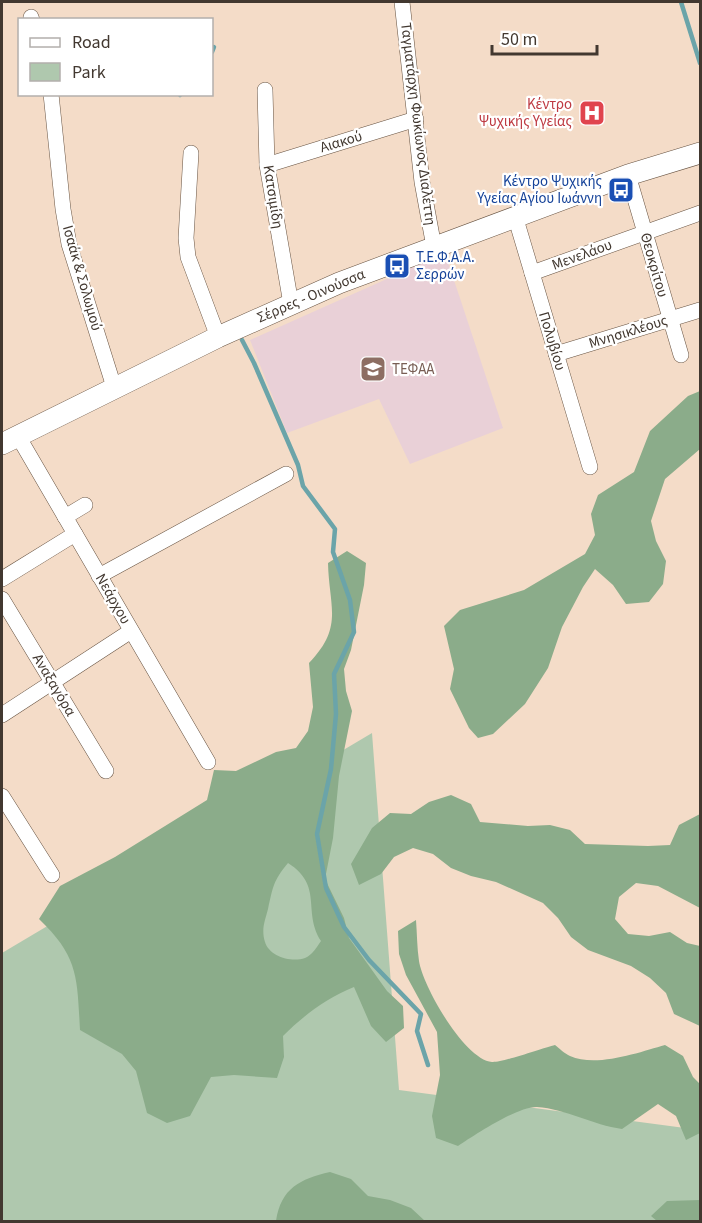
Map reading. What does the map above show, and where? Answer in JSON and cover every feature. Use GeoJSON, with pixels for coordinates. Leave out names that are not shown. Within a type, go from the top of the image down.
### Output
{"type":"FeatureCollection","features":[{"type":"Feature","properties":{"kind":"street","name":"Ταγματάρχη Φωκίωνος Διαλέττη"},"geometry":{"type":"LineString","coordinates":[[402,2],[422,183],[434,247]]}},
{"type":"Feature","properties":{"kind":"street","name":"Κατσιμίδη"},"geometry":{"type":"LineString","coordinates":[[265,90],[267,165],[291,304]]}},
{"type":"Feature","properties":{"kind":"street","name":"Ισαάκ & Σολωμού"},"geometry":{"type":"LineString","coordinates":[[51,96],[63,210],[69,244],[114,387]]}},
{"type":"Feature","properties":{"kind":"street","name":"Αιακού"},"geometry":{"type":"LineString","coordinates":[[267,165],[416,119]]}},
{"type":"Feature","properties":{"kind":"street"},"geometry":{"type":"LineString","coordinates":[[191,153],[186,238],[188,257],[218,337]]}},
{"type":"Feature","properties":{"kind":"street","name":"Σέρρες - Οινούσσα"},"geometry":{"type":"LineString","coordinates":[[10,440],[114,387],[291,304],[514,216],[628,175],[700,153]]}},
{"type":"Feature","properties":{"kind":"street","name":"Θεοκρίτου"},"geometry":{"type":"LineString","coordinates":[[628,175],[681,355]]}},
{"type":"Feature","properties":{"kind":"street","name":"Μενελάου"},"geometry":{"type":"LineString","coordinates":[[532,273],[700,213]]}},
{"type":"Feature","properties":{"kind":"street","name":"Πολυβίου"},"geometry":{"type":"LineString","coordinates":[[514,216],[590,466]]}},
{"type":"Feature","properties":{"kind":"street","name":"Μνησικλέους"},"geometry":{"type":"LineString","coordinates":[[556,354],[700,310]]}},
{"type":"Feature","properties":{"kind":"street","name":"Νεάρχου"},"geometry":{"type":"LineString","coordinates":[[10,440],[65,517],[208,762]]}},
{"type":"Feature","properties":{"kind":"street"},"geometry":{"type":"LineString","coordinates":[[99,576],[286,474]]}},
{"type":"Feature","properties":{"kind":"street"},"geometry":{"type":"LineString","coordinates":[[65,517],[85,505]]}},
{"type":"Feature","properties":{"kind":"street"},"geometry":{"type":"LineString","coordinates":[[2,579],[75,534]]}},
{"type":"Feature","properties":{"kind":"street","name":"Αναξαγόρα"},"geometry":{"type":"LineString","coordinates":[[2,599],[106,771]]}},
{"type":"Feature","properties":{"kind":"street"},"geometry":{"type":"LineString","coordinates":[[2,715],[131,631]]}},
{"type":"Feature","properties":{"kind":"street"},"geometry":{"type":"LineString","coordinates":[[2,796],[52,875]]}},
{"type":"Feature","properties":{"kind":"shaded area","name":"ΤΕΦΑΑ"},"geometry":{"type":"Polygon","coordinates":[[[445,253],[503,428],[410,464],[379,399],[287,433],[250,340],[445,253]]]}},
{"type":"Feature","properties":{"kind":"green space"},"geometry":{"type":"Polygon","coordinates":[[[700,391],[700,449],[665,479],[651,521],[656,541],[666,561],[663,584],[649,602],[626,604],[613,585],[595,569],[562,627],[548,668],[525,704],[493,734],[478,738],[469,728],[450,689],[454,669],[444,626],[460,610],[524,590],[585,554],[595,535],[591,514],[598,495],[634,472],[650,431],[688,396],[700,391]]]}},
{"type":"Feature","properties":{"kind":"green space"},"geometry":{"type":"Polygon","coordinates":[[[347,551],[366,563],[351,650],[344,669],[346,691],[352,711],[339,776],[333,838],[325,879],[344,918],[349,938],[387,991],[403,1006],[404,1028],[386,1042],[371,1026],[354,987],[316,1008],[283,1036],[284,1057],[277,1078],[234,1075],[211,1077],[190,1116],[167,1123],[147,1113],[136,1071],[122,1054],[80,1030],[76,982],[69,957],[62,945],[39,919],[60,886],[115,857],[207,800],[214,770],[236,771],[276,752],[296,748],[308,731],[313,707],[309,663],[320,650],[331,627],[332,604],[328,563],[347,551]],[[288,863],[279,875],[263,929],[267,947],[276,955],[293,960],[308,957],[321,941],[313,919],[309,890],[299,872],[288,863]]]}},
{"type":"Feature","properties":{"kind":"green space"},"geometry":{"type":"Polygon","coordinates":[[[372,733],[399,1090],[700,1130],[700,1221],[2,1221],[2,953],[372,733]]]}},
{"type":"Feature","properties":{"kind":"green space"},"geometry":{"type":"Polygon","coordinates":[[[451,795],[471,804],[480,822],[528,826],[550,825],[570,830],[585,844],[670,845],[679,825],[700,814],[700,908],[658,886],[636,883],[619,897],[615,919],[628,934],[649,936],[670,932],[687,943],[700,946],[700,1026],[674,1014],[666,993],[650,978],[631,966],[588,950],[571,937],[558,918],[543,903],[496,882],[451,868],[433,854],[413,848],[394,857],[381,874],[359,885],[351,864],[372,828],[390,813],[411,814],[429,802],[451,795]]]}},
{"type":"Feature","properties":{"kind":"green space"},"geometry":{"type":"Polygon","coordinates":[[[416,920],[419,961],[428,987],[458,1036],[481,1058],[497,1062],[555,1045],[568,1055],[581,1059],[605,1060],[665,1045],[683,1056],[693,1077],[700,1084],[700,1133],[686,1140],[676,1116],[658,1104],[622,1129],[537,1107],[508,1116],[458,1146],[436,1138],[432,1116],[440,1075],[437,1032],[406,975],[399,954],[398,931],[416,920]]]}},
{"type":"Feature","properties":{"kind":"green space"},"geometry":{"type":"Polygon","coordinates":[[[330,1172],[351,1179],[368,1196],[390,1200],[411,1208],[425,1221],[276,1221],[282,1200],[287,1193],[301,1182],[330,1172]]]}},
{"type":"Feature","properties":{"kind":"green space"},"geometry":{"type":"Polygon","coordinates":[[[700,1200],[700,1221],[657,1221],[651,1216],[667,1201],[700,1200]]]}},
{"type":"Feature","properties":{"kind":"waterway"},"geometry":{"type":"LineString","coordinates":[[681,2],[700,63]]}},
{"type":"Feature","properties":{"kind":"waterway"},"geometry":{"type":"LineString","coordinates":[[242,340],[298,465],[303,486],[335,529],[333,552],[350,600],[354,632],[334,674],[336,714],[331,769],[317,834],[326,888],[344,927],[369,960],[421,1014],[417,1031],[428,1065]]}},
{"type":"Feature","properties":{"kind":"place","name":"Κέντρο Ψυχικής Υγείας"},"geometry":{"type":"Point","coordinates":[592,113]}},
{"type":"Feature","properties":{"kind":"place","name":"Κέντρο Ψυχικής Υγείας Αγίου Ιωάννη"},"geometry":{"type":"Point","coordinates":[621,190]}},
{"type":"Feature","properties":{"kind":"place","name":"Τ.Ε.Φ.Α.Α. Σερρών"},"geometry":{"type":"Point","coordinates":[397,266]}},
{"type":"Feature","properties":{"kind":"place","name":"ΤΕΦΑΑ"},"geometry":{"type":"Point","coordinates":[373,369]}}]}
